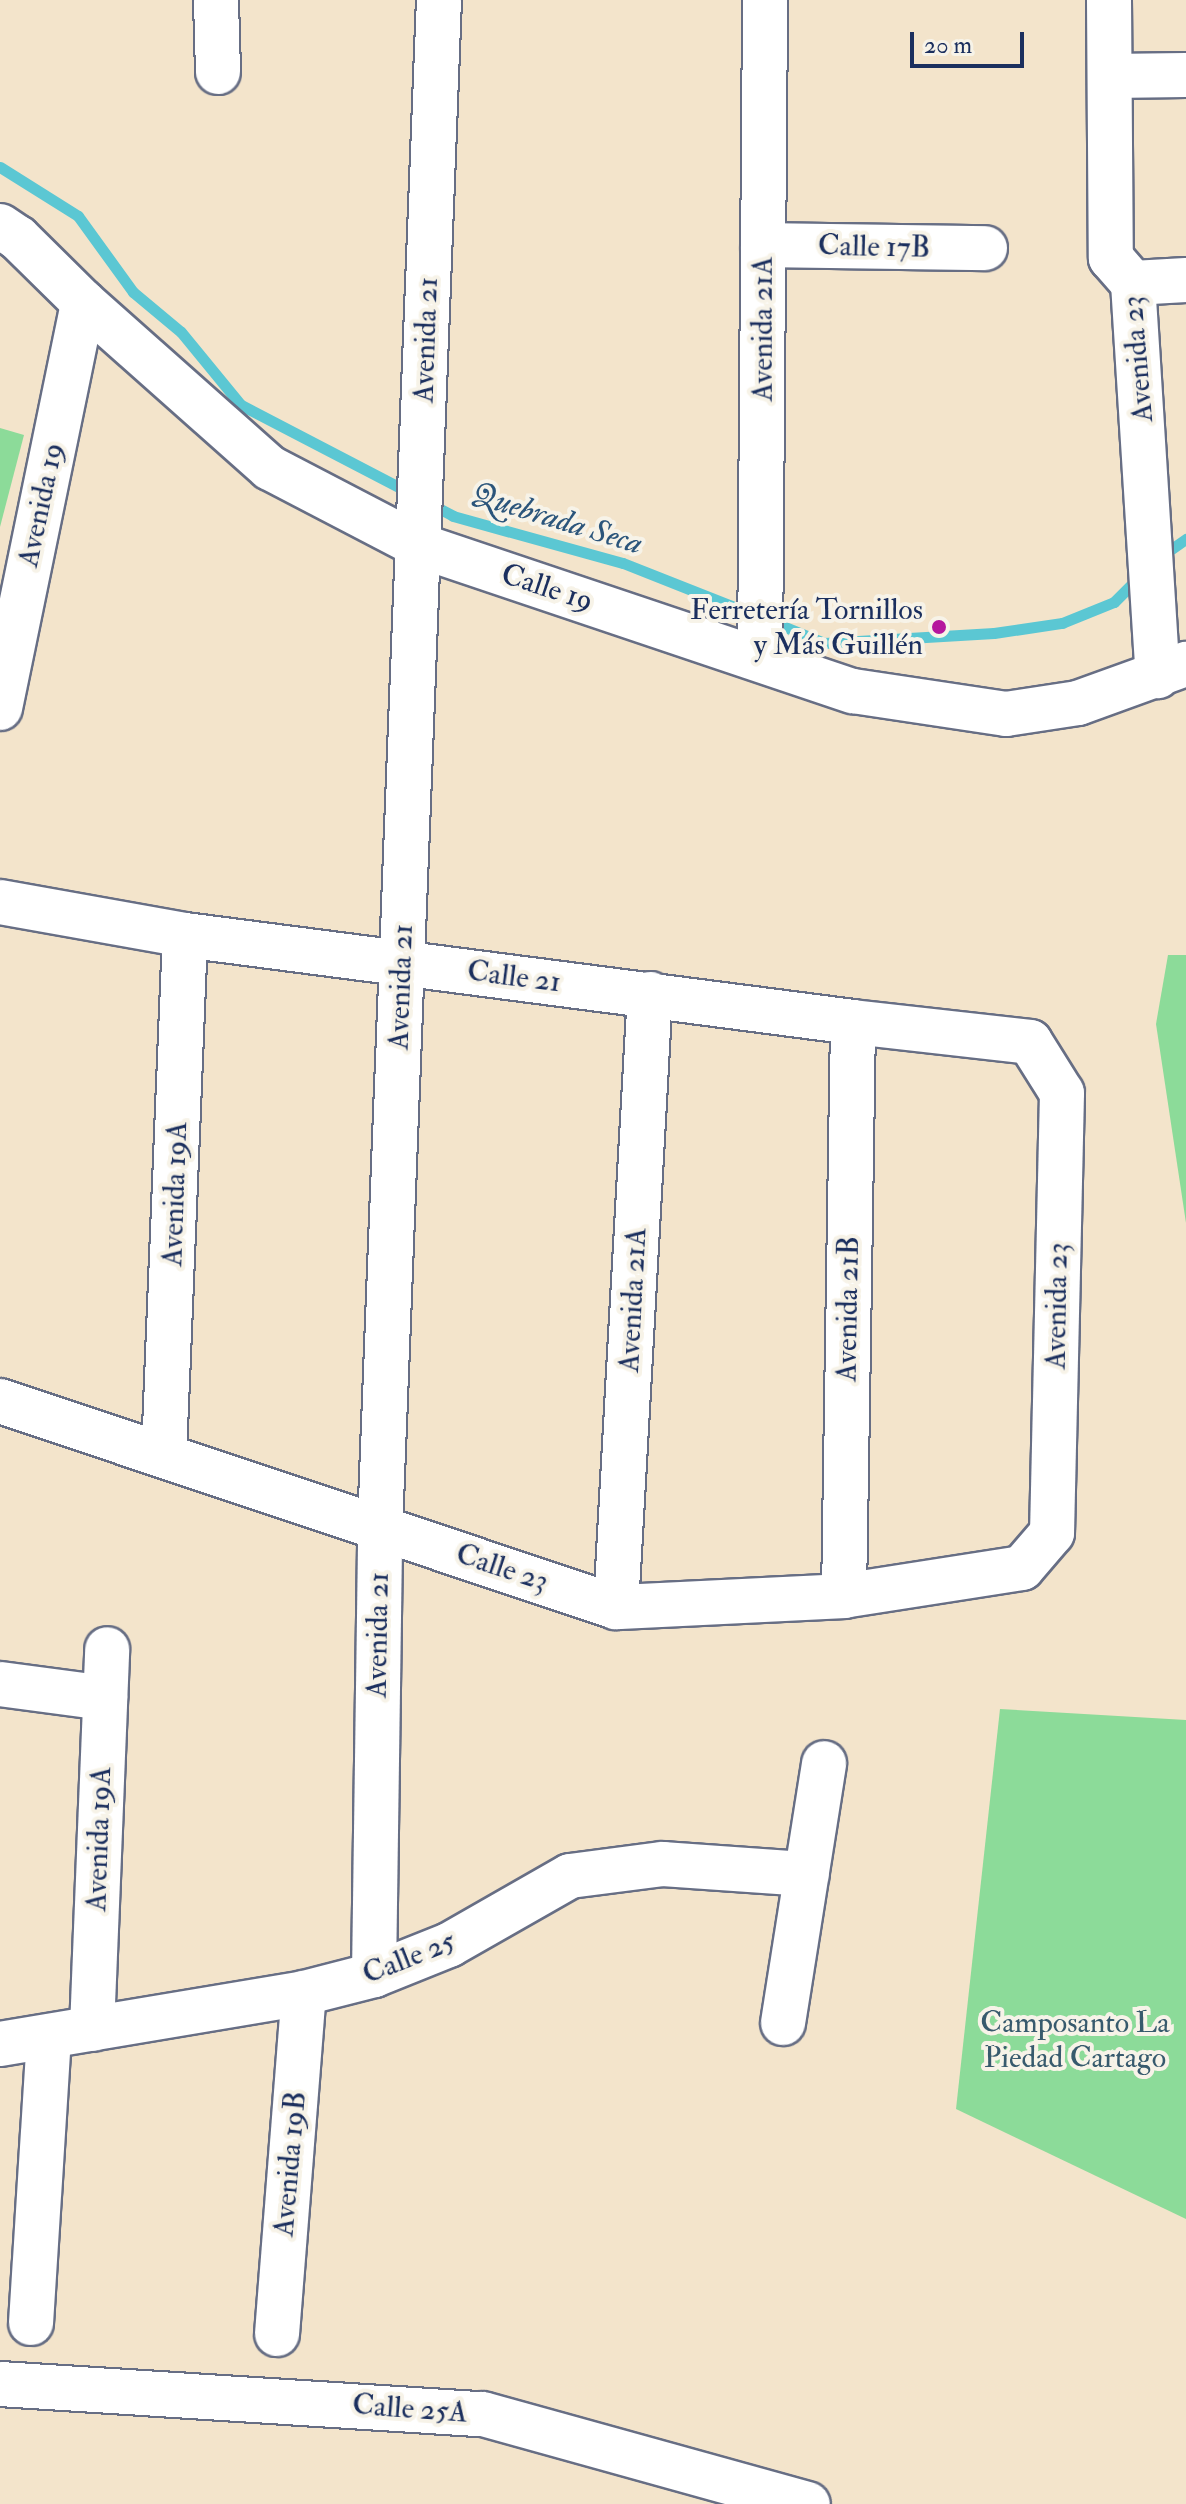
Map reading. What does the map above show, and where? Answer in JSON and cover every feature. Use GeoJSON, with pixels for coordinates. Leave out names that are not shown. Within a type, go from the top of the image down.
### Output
{"type":"FeatureCollection","features":[{"type":"Feature","properties":{"kind":"street"},"geometry":{"type":"LineString","coordinates":[[216,0],[218,72]]}},
{"type":"Feature","properties":{"kind":"street","name":"Avenida 21"},"geometry":{"type":"LineString","coordinates":[[374,1975],[380,1528],[439,0]]}},
{"type":"Feature","properties":{"kind":"street","name":"Avenida 21A"},"geometry":{"type":"LineString","coordinates":[[760,658],[765,0]]}},
{"type":"Feature","properties":{"kind":"street","name":"Avenida 23"},"geometry":{"type":"LineString","coordinates":[[1109,0],[1111,258],[1133,283],[1172,670]]}},
{"type":"Feature","properties":{"kind":"street"},"geometry":{"type":"LineString","coordinates":[[1110,76],[1186,75]]}},
{"type":"Feature","properties":{"kind":"street","name":"Calle 19"},"geometry":{"type":"LineString","coordinates":[[0,226],[18,238],[83,302],[270,468],[418,545],[853,691],[1006,714],[1078,703],[1172,670]]}},
{"type":"Feature","properties":{"kind":"street","name":"Calle 17B"},"geometry":{"type":"LineString","coordinates":[[763,245],[985,248]]}},
{"type":"Feature","properties":{"kind":"street"},"geometry":{"type":"LineString","coordinates":[[1133,283],[1186,280]]}},
{"type":"Feature","properties":{"kind":"street","name":"Avenida 19"},"geometry":{"type":"LineString","coordinates":[[0,708],[83,302]]}},
{"type":"Feature","properties":{"kind":"street","name":"Calle 21"},"geometry":{"type":"LineString","coordinates":[[0,902],[185,935],[1030,1042]]}},
{"type":"Feature","properties":{"kind":"street","name":"Avenida 19A"},"geometry":{"type":"LineString","coordinates":[[164,1454],[185,935]]}},
{"type":"Feature","properties":{"kind":"street","name":"Avenida 21A"},"geometry":{"type":"LineString","coordinates":[[616,1607],[650,994]]}},
{"type":"Feature","properties":{"kind":"street","name":"Avenida 21B"},"geometry":{"type":"LineString","coordinates":[[844,1596],[853,1022]]}},
{"type":"Feature","properties":{"kind":"street","name":"Avenida 23"},"geometry":{"type":"LineString","coordinates":[[1022,1568],[1052,1533],[1062,1109],[1062,1093],[1030,1042]]}},
{"type":"Feature","properties":{"kind":"street","name":"Calle 23"},"geometry":{"type":"LineString","coordinates":[[0,1401],[616,1607],[844,1596],[1022,1568]]}},
{"type":"Feature","properties":{"kind":"street","name":"Avenida 19A"},"geometry":{"type":"LineString","coordinates":[[92,2029],[107,1649]]}},
{"type":"Feature","properties":{"kind":"street"},"geometry":{"type":"LineString","coordinates":[[0,1684],[105,1698]]}},
{"type":"Feature","properties":{"kind":"street"},"geometry":{"type":"LineString","coordinates":[[783,2023],[824,1763]]}},
{"type":"Feature","properties":{"kind":"street","name":"Calle 25"},"geometry":{"type":"LineString","coordinates":[[0,2044],[304,1993],[374,1975],[449,1945],[570,1876],[663,1864],[807,1874]]}},
{"type":"Feature","properties":{"kind":"street","name":"Avenida 19B"},"geometry":{"type":"LineString","coordinates":[[277,2334],[304,1993]]}},
{"type":"Feature","properties":{"kind":"street"},"geometry":{"type":"LineString","coordinates":[[31,2323],[49,2037]]}},
{"type":"Feature","properties":{"kind":"street","name":"Calle 25A"},"geometry":{"type":"LineString","coordinates":[[0,2384],[483,2414],[808,2504]]}},
{"type":"Feature","properties":{"kind":"green space"},"geometry":{"type":"Polygon","coordinates":[[[0,428],[24,435],[0,527],[0,428]]]}},
{"type":"Feature","properties":{"kind":"green space"},"geometry":{"type":"Polygon","coordinates":[[[1168,955],[1186,955],[1186,1223],[1156,1024],[1168,955]]]}},
{"type":"Feature","properties":{"kind":"green space","name":"Camposanto La Piedad Cartago"},"geometry":{"type":"Polygon","coordinates":[[[1000,1709],[1186,1720],[1186,2219],[956,2109],[1000,1709]]]}},
{"type":"Feature","properties":{"kind":"waterway","name":"Quebrada Seca"},"geometry":{"type":"LineString","coordinates":[[0,167],[78,216],[133,292],[181,332],[241,405],[410,493]]}},
{"type":"Feature","properties":{"kind":"waterway","name":"Quebrada Seca"},"geometry":{"type":"LineString","coordinates":[[429,503],[453,516],[623,563],[752,614]]}},
{"type":"Feature","properties":{"kind":"waterway","name":"Quebrada Seca"},"geometry":{"type":"LineString","coordinates":[[1160,557],[1186,539]]}},
{"type":"Feature","properties":{"kind":"waterway","name":"Quebrada Seca"},"geometry":{"type":"LineString","coordinates":[[768,620],[824,643],[994,633],[1062,623],[1114,602],[1139,577]]}},
{"type":"Feature","properties":{"kind":"place","name":"Ferretería Tornillos y Más Guillén"},"geometry":{"type":"Point","coordinates":[939,627]}}]}
